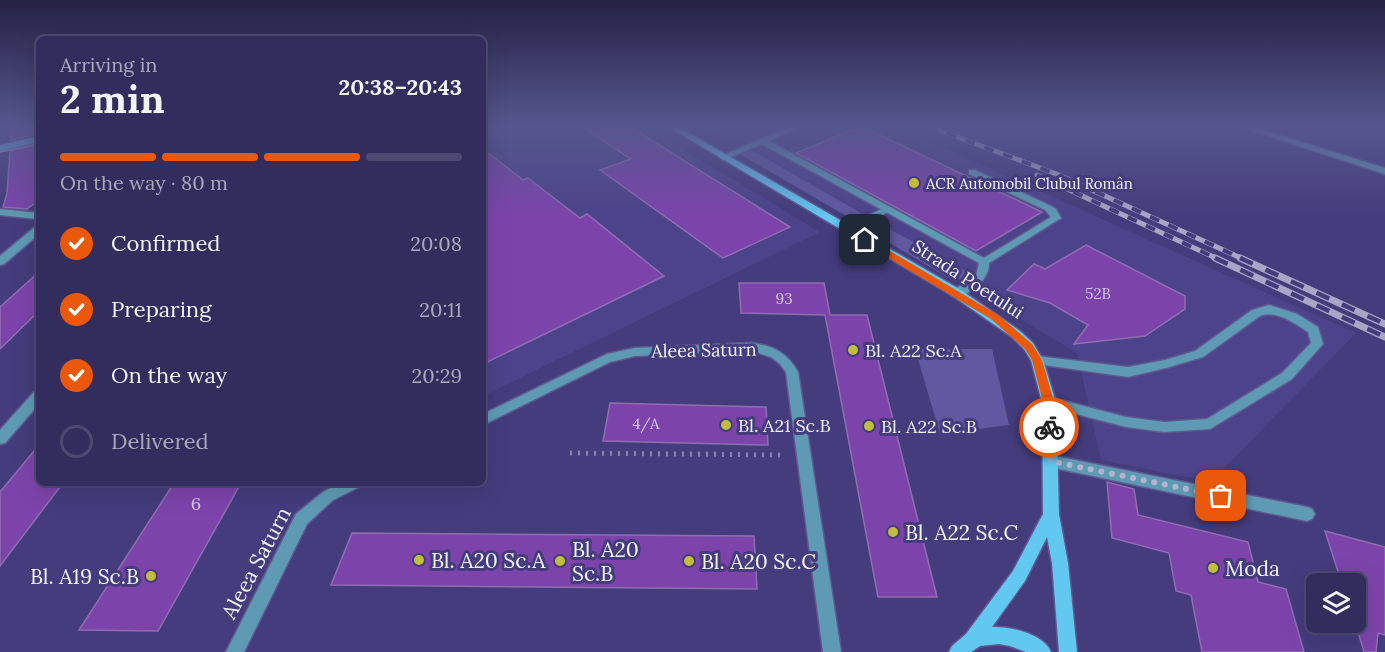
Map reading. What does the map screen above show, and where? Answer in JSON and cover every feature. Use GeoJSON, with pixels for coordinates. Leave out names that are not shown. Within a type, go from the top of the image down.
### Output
{"type":"FeatureCollection","features":[{"type":"Feature","properties":{"kind":"street","name":"Strada Poetului"},"geometry":{"type":"LineString","coordinates":[[724,156],[957,293],[1016,334],[1029,346],[1037,360],[1048,402],[1051,514],[1060,563],[1068,652]]}},
{"type":"Feature","properties":{"kind":"street"},"geometry":{"type":"LineString","coordinates":[[790,156],[984,262]]}},
{"type":"Feature","properties":{"kind":"street"},"geometry":{"type":"LineString","coordinates":[[1339,156],[1385,171]]}},
{"type":"Feature","properties":{"kind":"street"},"geometry":{"type":"LineString","coordinates":[[972,172],[1048,208],[1056,215],[1054,221],[984,262]]}},
{"type":"Feature","properties":{"kind":"street"},"geometry":{"type":"LineString","coordinates":[[847,229],[887,209]]}},
{"type":"Feature","properties":{"kind":"street"},"geometry":{"type":"LineString","coordinates":[[0,212],[36,216]]}},
{"type":"Feature","properties":{"kind":"street"},"geometry":{"type":"LineString","coordinates":[[0,262],[36,232]]}},
{"type":"Feature","properties":{"kind":"street"},"geometry":{"type":"LineString","coordinates":[[957,293],[980,279],[984,274],[984,262]]}},
{"type":"Feature","properties":{"kind":"street"},"geometry":{"type":"LineString","coordinates":[[1037,360],[1128,372],[1166,364],[1199,354],[1256,313],[1269,309],[1293,317],[1314,330],[1317,344],[1287,376],[1210,424],[1164,427],[1126,422],[1048,402]]}},
{"type":"Feature","properties":{"kind":"street","name":"Aleea Saturn"},"geometry":{"type":"LineString","coordinates":[[486,418],[607,358],[634,352],[752,347],[767,349],[779,354],[792,372],[832,652]]}},
{"type":"Feature","properties":{"kind":"street"},"geometry":{"type":"LineString","coordinates":[[0,439],[36,398]]}},
{"type":"Feature","properties":{"kind":"street"},"geometry":{"type":"LineString","coordinates":[[1050,461],[1307,514]]}},
{"type":"Feature","properties":{"kind":"street","name":"Aleea Saturn"},"geometry":{"type":"LineString","coordinates":[[235,652],[301,519],[328,496],[348,486]]}},
{"type":"Feature","properties":{"kind":"street","name":"Strada Poetului"},"geometry":{"type":"LineString","coordinates":[[961,648],[1019,576],[1051,514]]}},
{"type":"Feature","properties":{"kind":"street","name":"Strada Poetului"},"geometry":{"type":"LineString","coordinates":[[961,648],[991,634],[1011,637],[1032,645],[1042,652]]}},
{"type":"Feature","properties":{"kind":"path"},"geometry":{"type":"LineString","coordinates":[[570,453],[803,455]]}},
{"type":"Feature","properties":{"kind":"shaded area"},"geometry":{"type":"Polygon","coordinates":[[[486,156],[695,156],[820,232],[486,395],[486,156]]]}},
{"type":"Feature","properties":{"kind":"shaded area"},"geometry":{"type":"Polygon","coordinates":[[[744,156],[762,156],[861,213],[861,217],[848,217],[744,156]]]}},
{"type":"Feature","properties":{"kind":"shaded area"},"geometry":{"type":"Polygon","coordinates":[[[750,156],[963,156],[1356,333],[1211,482],[1101,460],[1077,353],[750,156]]]}},
{"type":"Feature","properties":{"kind":"shaded area"},"geometry":{"type":"Polygon","coordinates":[[[877,222],[973,275],[965,280],[950,279],[871,232],[869,226],[877,222]]]}},
{"type":"Feature","properties":{"kind":"shaded area"},"geometry":{"type":"Polygon","coordinates":[[[915,349],[992,349],[1009,425],[940,434],[915,349]]]}},
{"type":"Feature","properties":{"kind":"building"},"geometry":{"type":"Polygon","coordinates":[[[10,156],[36,156],[36,202],[27,209],[3,207],[7,193],[10,156]]]}},
{"type":"Feature","properties":{"kind":"building"},"geometry":{"type":"Polygon","coordinates":[[[486,156],[493,156],[523,180],[528,178],[580,218],[587,214],[664,276],[486,363],[486,156]]]}},
{"type":"Feature","properties":{"kind":"building"},"geometry":{"type":"Polygon","coordinates":[[[627,156],[678,156],[790,227],[723,258],[600,170],[631,159],[627,156]]]}},
{"type":"Feature","properties":{"kind":"building","name":"ACR Automobil Clubul Român"},"geometry":{"type":"Polygon","coordinates":[[[802,156],[925,156],[1042,212],[976,251],[802,156]]]}},
{"type":"Feature","properties":{"kind":"building"},"geometry":{"type":"Polygon","coordinates":[[[1086,245],[1185,296],[1185,309],[1145,336],[1074,344],[1088,325],[1050,303],[1007,290],[1034,264],[1045,269],[1086,245]]]}},
{"type":"Feature","properties":{"kind":"building"},"geometry":{"type":"Polygon","coordinates":[[[36,275],[36,314],[0,349],[0,307],[36,275]]]}},
{"type":"Feature","properties":{"kind":"building"},"geometry":{"type":"Polygon","coordinates":[[[739,283],[824,283],[830,315],[867,315],[937,597],[878,597],[825,315],[741,313],[739,283]]]}},
{"type":"Feature","properties":{"kind":"building"},"geometry":{"type":"Polygon","coordinates":[[[610,403],[766,407],[768,445],[603,441],[610,403]]]}},
{"type":"Feature","properties":{"kind":"building"},"geometry":{"type":"Polygon","coordinates":[[[36,449],[36,486],[61,486],[0,566],[0,492],[36,449]]]}},
{"type":"Feature","properties":{"kind":"building","name":"Moda"},"geometry":{"type":"Polygon","coordinates":[[[1107,482],[1134,489],[1138,515],[1248,542],[1258,582],[1286,589],[1304,652],[1202,652],[1191,595],[1176,591],[1169,553],[1112,538],[1107,482]]]}},
{"type":"Feature","properties":{"kind":"building","name":"Bl. A19 Sc.B"},"geometry":{"type":"Polygon","coordinates":[[[172,486],[239,486],[158,631],[79,630],[172,486]]]}},
{"type":"Feature","properties":{"kind":"building"},"geometry":{"type":"Polygon","coordinates":[[[1325,531],[1385,547],[1385,635],[1378,633],[1376,652],[1364,652],[1358,633],[1366,633],[1366,573],[1338,573],[1325,531]]]}},
{"type":"Feature","properties":{"kind":"building"},"geometry":{"type":"Polygon","coordinates":[[[352,533],[754,536],[757,589],[331,585],[352,533]]]}},
{"type":"Feature","properties":{"kind":"railway"},"geometry":{"type":"LineString","coordinates":[[1009,156],[1059,175],[1243,259]]}},
{"type":"Feature","properties":{"kind":"railway"},"geometry":{"type":"LineString","coordinates":[[1037,175],[1218,259]]}},
{"type":"Feature","properties":{"kind":"railway"},"geometry":{"type":"LineString","coordinates":[[1215,258],[1385,337]]}},
{"type":"Feature","properties":{"kind":"railway"},"geometry":{"type":"LineString","coordinates":[[1240,258],[1385,324]]}},
{"type":"Feature","properties":{"kind":"way so far"},"geometry":{"type":"LineString","coordinates":[[1049,427],[1050,461],[1221,496]]}},
{"type":"Feature","properties":{"kind":"place","name":"ACR Automobil Clubul Român"},"geometry":{"type":"Point","coordinates":[914,183]}},
{"type":"Feature","properties":{"kind":"place","name":"Bl. A22 Sc.A"},"geometry":{"type":"Point","coordinates":[853,350]}},
{"type":"Feature","properties":{"kind":"place","name":"Bl. A21 Sc.B"},"geometry":{"type":"Point","coordinates":[726,425]}},
{"type":"Feature","properties":{"kind":"place","name":"Bl. A22 Sc.B"},"geometry":{"type":"Point","coordinates":[869,426]}},
{"type":"Feature","properties":{"kind":"place","name":"Bl. A22 Sc.C"},"geometry":{"type":"Point","coordinates":[893,532]}},
{"type":"Feature","properties":{"kind":"place","name":"Bl. A20 Sc.A"},"geometry":{"type":"Point","coordinates":[419,560]}},
{"type":"Feature","properties":{"kind":"place","name":"Bl. A20 Sc.B"},"geometry":{"type":"Point","coordinates":[560,561]}},
{"type":"Feature","properties":{"kind":"place","name":"Bl. A20 Sc.C"},"geometry":{"type":"Point","coordinates":[689,561]}},
{"type":"Feature","properties":{"kind":"place","name":"Moda"},"geometry":{"type":"Point","coordinates":[1213,568]}},
{"type":"Feature","properties":{"kind":"place","name":"Bl. A19 Sc.B"},"geometry":{"type":"Point","coordinates":[151,576]}},
{"type":"Feature","properties":{"kind":"route"},"geometry":{"type":"LineString","coordinates":[[865,240],[995,317],[1029,346],[1037,360],[1048,402],[1049,427]]}}]}
